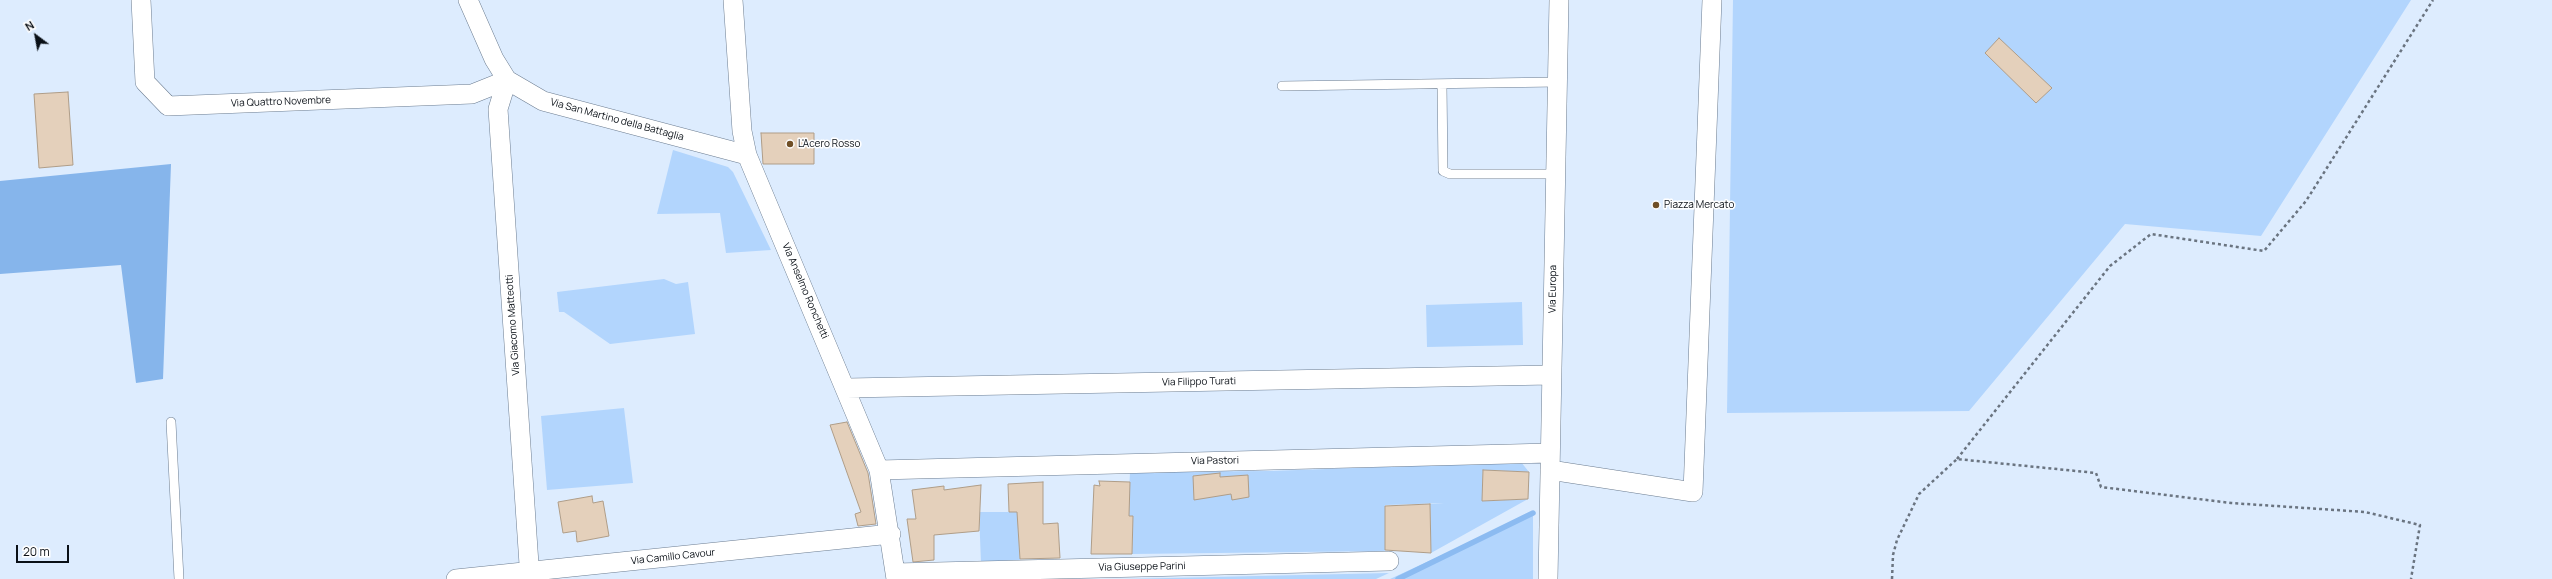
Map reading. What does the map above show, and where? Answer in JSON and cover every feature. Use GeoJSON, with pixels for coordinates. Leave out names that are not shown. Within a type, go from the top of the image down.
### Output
{"type":"FeatureCollection","features":[{"type":"Feature","properties":{"kind":"street","name":"Via Quattro Novembre"},"geometry":{"type":"LineString","coordinates":[[141,0],[145,82],[168,106],[472,94],[507,80]]}},
{"type":"Feature","properties":{"kind":"street","name":"Via San Martino della Battaglia"},"geometry":{"type":"LineString","coordinates":[[468,0],[494,59],[507,80],[543,101],[747,155]]}},
{"type":"Feature","properties":{"kind":"street","name":"Via Anselmo Ronchetti"},"geometry":{"type":"LineString","coordinates":[[733,0],[742,130],[747,155],[846,388],[879,470],[891,534],[896,576]]}},
{"type":"Feature","properties":{"kind":"street","name":"Via Europa"},"geometry":{"type":"LineString","coordinates":[[1548,579],[1559,0]]}},
{"type":"Feature","properties":{"kind":"street"},"geometry":{"type":"LineString","coordinates":[[1550,461],[1693,492],[1712,0]]}},
{"type":"Feature","properties":{"kind":"street","name":"Via Giacomo Matteotti"},"geometry":{"type":"LineString","coordinates":[[507,80],[498,109],[531,575]]}},
{"type":"Feature","properties":{"kind":"street","name":"Via Filippo Turati"},"geometry":{"type":"LineString","coordinates":[[846,388],[1551,375]]}},
{"type":"Feature","properties":{"kind":"street","name":"Via Pastori"},"geometry":{"type":"LineString","coordinates":[[879,470],[1550,461]]}},
{"type":"Feature","properties":{"kind":"street","name":"Via Camillo Cavour"},"geometry":{"type":"LineString","coordinates":[[456,579],[531,575],[891,534]]}},
{"type":"Feature","properties":{"kind":"street","name":"Via Giuseppe Parini"},"geometry":{"type":"LineString","coordinates":[[896,576],[1389,561]]}},
{"type":"Feature","properties":{"kind":"lane"},"geometry":{"type":"LineString","coordinates":[[1282,86],[1558,82]]}},
{"type":"Feature","properties":{"kind":"lane"},"geometry":{"type":"LineString","coordinates":[[1442,84],[1443,171],[1450,174],[1556,174]]}},
{"type":"Feature","properties":{"kind":"lane"},"geometry":{"type":"LineString","coordinates":[[171,422],[179,579]]}},
{"type":"Feature","properties":{"kind":"path"},"geometry":{"type":"LineString","coordinates":[[1892,579],[1893,555],[1897,540],[1919,494],[1956,459],[2110,266],[2151,234],[2264,251],[2306,201],[2433,0]]}},
{"type":"Feature","properties":{"kind":"path"},"geometry":{"type":"LineString","coordinates":[[1956,459],[2096,473],[2101,487],[2231,503],[2365,512],[2420,525],[2411,579]]}},
{"type":"Feature","properties":{"kind":"shaded area"},"geometry":{"type":"Polygon","coordinates":[[[1733,0],[2411,0],[2261,236],[2125,224],[1969,411],[1727,413],[1733,0]]]}},
{"type":"Feature","properties":{"kind":"shaded area"},"geometry":{"type":"Polygon","coordinates":[[[673,150],[728,167],[733,172],[771,250],[726,253],[720,213],[657,214],[673,150]]]}},
{"type":"Feature","properties":{"kind":"shaded area"},"geometry":{"type":"Polygon","coordinates":[[[171,164],[163,379],[136,383],[121,265],[0,274],[0,181],[171,164]]]}},
{"type":"Feature","properties":{"kind":"shaded area"},"geometry":{"type":"Polygon","coordinates":[[[664,279],[676,284],[688,282],[695,334],[610,344],[564,312],[559,312],[557,292],[664,279]]]}},
{"type":"Feature","properties":{"kind":"shaded area"},"geometry":{"type":"Polygon","coordinates":[[[1522,302],[1523,345],[1427,347],[1426,305],[1522,302]]]}},
{"type":"Feature","properties":{"kind":"shaded area"},"geometry":{"type":"Polygon","coordinates":[[[624,408],[633,483],[547,490],[541,416],[624,408]]]}},
{"type":"Feature","properties":{"kind":"shaded area"},"geometry":{"type":"Polygon","coordinates":[[[1521,462],[1529,472],[1483,470],[1482,501],[1528,499],[1431,553],[1430,504],[1444,503],[1385,505],[1385,551],[1132,554],[1133,516],[1128,516],[1130,472],[1270,471],[1521,462]]]}},
{"type":"Feature","properties":{"kind":"shaded area"},"geometry":{"type":"Polygon","coordinates":[[[979,512],[1018,512],[1020,560],[981,563],[979,512]]]}},
{"type":"Feature","properties":{"kind":"shaded area"},"geometry":{"type":"Polygon","coordinates":[[[1533,513],[1533,579],[1390,579],[1533,513]]]}},
{"type":"Feature","properties":{"kind":"shaded area"},"geometry":{"type":"Polygon","coordinates":[[[1389,573],[1376,579],[1124,579],[1389,573]]]}},
{"type":"Feature","properties":{"kind":"building"},"geometry":{"type":"Polygon","coordinates":[[[1999,38],[2052,88],[2036,103],[1985,53],[1999,38]]]}},
{"type":"Feature","properties":{"kind":"building"},"geometry":{"type":"Polygon","coordinates":[[[68,92],[73,165],[39,168],[34,94],[68,92]]]}},
{"type":"Feature","properties":{"kind":"building"},"geometry":{"type":"Polygon","coordinates":[[[761,133],[814,133],[814,164],[763,164],[761,133]]]}},
{"type":"Feature","properties":{"kind":"building"},"geometry":{"type":"Polygon","coordinates":[[[847,422],[868,473],[876,524],[858,526],[855,514],[861,512],[830,425],[847,422]]]}},
{"type":"Feature","properties":{"kind":"building"},"geometry":{"type":"Polygon","coordinates":[[[1483,470],[1529,472],[1528,499],[1482,501],[1483,470]]]}},
{"type":"Feature","properties":{"kind":"building"},"geometry":{"type":"Polygon","coordinates":[[[1220,473],[1220,477],[1248,475],[1249,497],[1232,500],[1231,494],[1194,500],[1193,476],[1220,473]]]}},
{"type":"Feature","properties":{"kind":"building"},"geometry":{"type":"Polygon","coordinates":[[[1099,481],[1130,482],[1129,516],[1133,516],[1132,554],[1091,554],[1094,485],[1100,486],[1099,481]]]}},
{"type":"Feature","properties":{"kind":"building"},"geometry":{"type":"Polygon","coordinates":[[[1043,482],[1043,524],[1058,523],[1060,558],[1020,559],[1017,512],[1009,512],[1008,484],[1043,482]]]}},
{"type":"Feature","properties":{"kind":"building"},"geometry":{"type":"Polygon","coordinates":[[[981,485],[979,531],[934,535],[934,560],[913,562],[907,519],[916,519],[912,490],[944,486],[944,490],[981,485]]]}},
{"type":"Feature","properties":{"kind":"building"},"geometry":{"type":"Polygon","coordinates":[[[592,496],[593,503],[603,501],[609,536],[577,542],[576,531],[563,533],[558,502],[592,496]]]}},
{"type":"Feature","properties":{"kind":"building"},"geometry":{"type":"Polygon","coordinates":[[[1430,504],[1431,553],[1385,550],[1385,506],[1430,504]]]}},
{"type":"Feature","properties":{"kind":"waterway"},"geometry":{"type":"LineString","coordinates":[[1398,579],[1533,513]]}},
{"type":"Feature","properties":{"kind":"place","name":"L'Acero Rosso"},"geometry":{"type":"Point","coordinates":[790,144]}},
{"type":"Feature","properties":{"kind":"place","name":"Piazza Mercato"},"geometry":{"type":"Point","coordinates":[1656,205]}}]}
